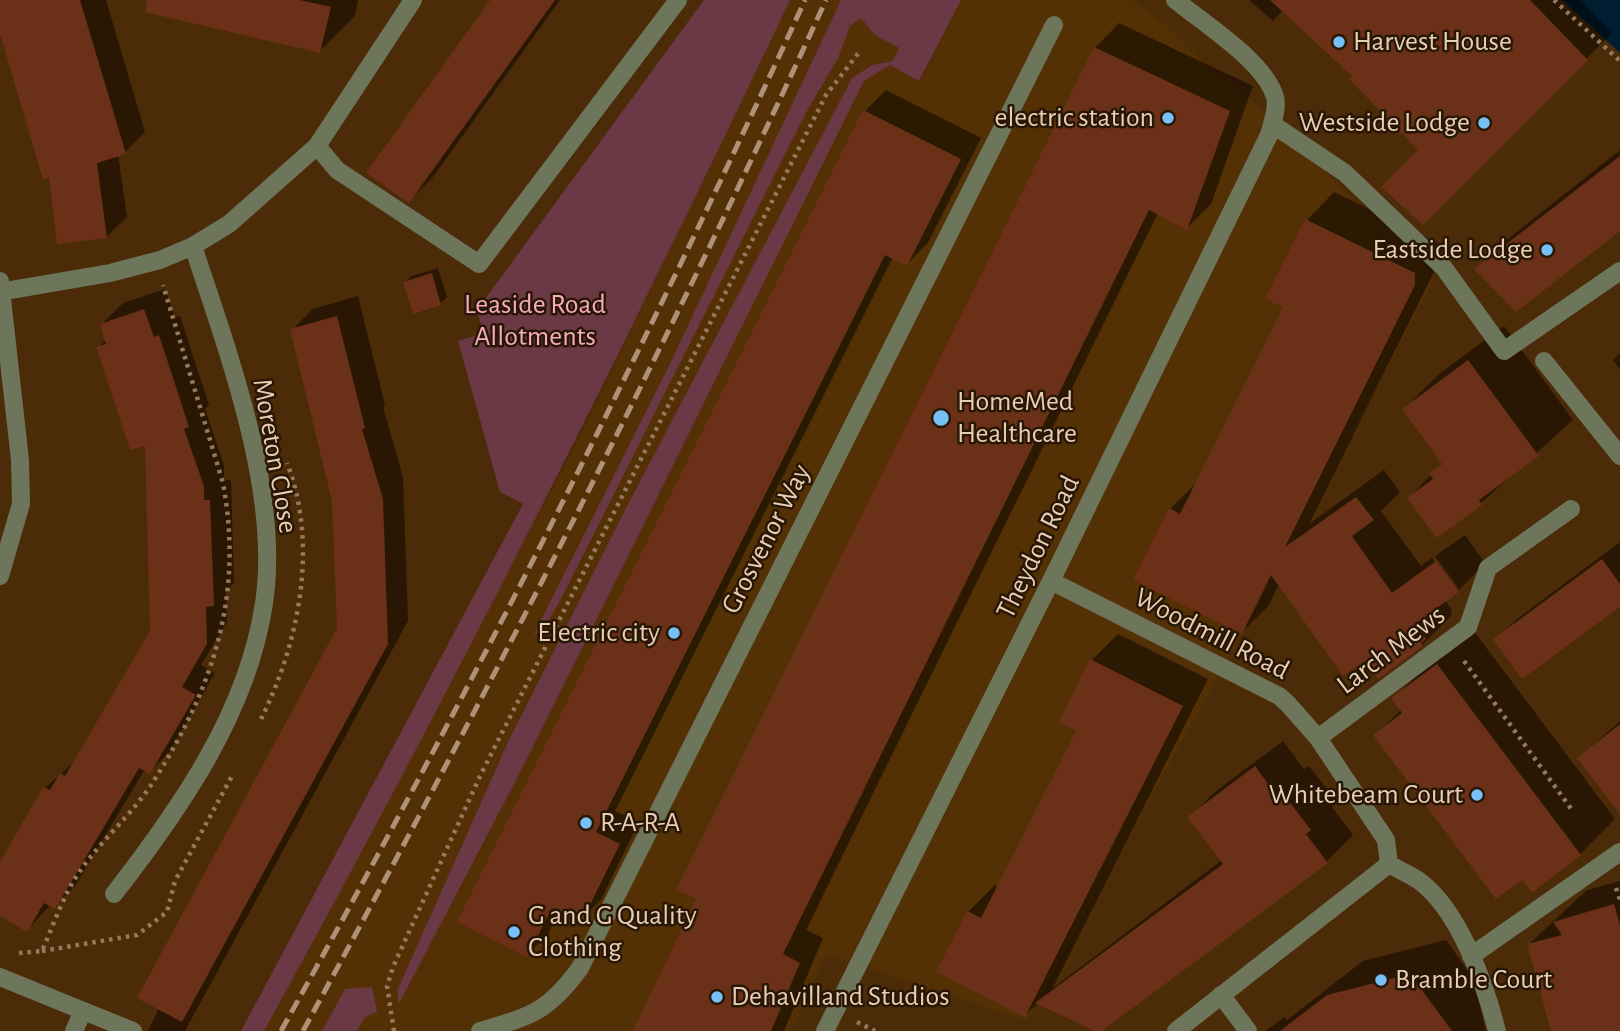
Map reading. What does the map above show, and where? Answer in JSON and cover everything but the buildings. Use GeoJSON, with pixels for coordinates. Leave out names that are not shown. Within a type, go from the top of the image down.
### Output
{"type":"FeatureCollection","features":[{"type":"Feature","properties":{"kind":"street"},"geometry":{"type":"LineString","coordinates":[[0,576],[21,504],[20,460],[0,288],[110,273],[155,261],[193,246],[229,224],[317,146],[413,0]]}},
{"type":"Feature","properties":{"kind":"street"},"geometry":{"type":"LineString","coordinates":[[317,146],[337,170],[479,264],[678,0]]}},
{"type":"Feature","properties":{"kind":"street","name":"Theydon Road"},"geometry":{"type":"LineString","coordinates":[[825,1031],[1051,581],[1272,124],[1277,101],[1269,81],[1230,44],[1175,0]]}},
{"type":"Feature","properties":{"kind":"street","name":"Grosvenor Way"},"geometry":{"type":"LineString","coordinates":[[480,1031],[523,1018],[558,998],[580,968],[1054,25]]}},
{"type":"Feature","properties":{"kind":"street"},"geometry":{"type":"LineString","coordinates":[[1272,124],[1345,173],[1444,268],[1504,351],[1620,271]]}},
{"type":"Feature","properties":{"kind":"street","name":"Moreton Close"},"geometry":{"type":"LineString","coordinates":[[114,894],[164,830],[217,740],[256,645],[265,601],[266,532],[255,459],[229,358],[193,246]]}},
{"type":"Feature","properties":{"kind":"street"},"geometry":{"type":"LineString","coordinates":[[1544,361],[1620,456]]}},
{"type":"Feature","properties":{"kind":"street","name":"Larch Mews"},"geometry":{"type":"LineString","coordinates":[[1318,738],[1468,626],[1488,568],[1571,509]]}},
{"type":"Feature","properties":{"kind":"street","name":"Woodmill Road"},"geometry":{"type":"LineString","coordinates":[[1051,581],[1279,696],[1318,738],[1386,840],[1389,864]]}},
{"type":"Feature","properties":{"kind":"street"},"geometry":{"type":"LineString","coordinates":[[1471,956],[1620,852]]}},
{"type":"Feature","properties":{"kind":"street"},"geometry":{"type":"LineString","coordinates":[[1176,1031],[1389,864],[1420,881],[1439,904],[1471,956],[1486,987],[1497,1031]]}},
{"type":"Feature","properties":{"kind":"street"},"geometry":{"type":"LineString","coordinates":[[0,976],[133,1031]]}},
{"type":"Feature","properties":{"kind":"street"},"geometry":{"type":"LineString","coordinates":[[1221,995],[1248,1031]]}},
{"type":"Feature","properties":{"kind":"street"},"geometry":{"type":"LineString","coordinates":[[74,1031],[83,1011]]}},
{"type":"Feature","properties":{"kind":"path"},"geometry":{"type":"LineString","coordinates":[[1555,0],[1620,61]]}},
{"type":"Feature","properties":{"kind":"path"},"geometry":{"type":"LineString","coordinates":[[394,1031],[387,986],[393,967],[480,776],[820,106],[860,51]]}},
{"type":"Feature","properties":{"kind":"path"},"geometry":{"type":"LineString","coordinates":[[10,950],[21,954],[42,951],[77,875],[152,784],[199,697],[220,642],[232,554],[229,516],[223,483],[155,261]]}},
{"type":"Feature","properties":{"kind":"path"},"geometry":{"type":"LineString","coordinates":[[1449,640],[1572,810]]}},
{"type":"Feature","properties":{"kind":"shaded area"},"geometry":{"type":"Polygon","coordinates":[[[790,0],[854,0],[875,35],[899,48],[893,61],[872,65],[852,78],[626,508],[508,742],[397,991],[400,1003],[527,759],[864,81],[890,65],[920,81],[961,0],[1131,0],[1160,20],[1217,76],[1242,91],[1434,278],[1353,435],[1026,1020],[827,954],[790,1031],[357,1031],[365,1017],[345,989],[322,1031],[264,1031],[579,438],[790,0]]]}},
{"type":"Feature","properties":{"kind":"green space","name":"Leaside Road Allotments"},"geometry":{"type":"Polygon","coordinates":[[[704,0],[790,0],[535,520],[402,776],[264,1031],[241,1031],[523,504],[500,492],[458,341],[483,333],[477,310],[704,0]]]}},
{"type":"Feature","properties":{"kind":"green space"},"geometry":{"type":"Polygon","coordinates":[[[841,0],[961,0],[919,81],[890,65],[864,81],[527,759],[399,1004],[397,991],[508,742],[626,508],[852,78],[872,65],[893,61],[899,48],[875,35],[861,18],[850,26],[838,58],[807,111],[565,591],[543,631],[534,634],[669,366],[841,0]]]}},
{"type":"Feature","properties":{"kind":"green space"},"geometry":{"type":"Polygon","coordinates":[[[372,987],[377,1012],[365,1017],[357,1031],[322,1031],[345,989],[372,987]]]}},
{"type":"Feature","properties":{"kind":"water"},"geometry":{"type":"Polygon","coordinates":[[[1562,0],[1620,0],[1620,53],[1562,0]]]}},
{"type":"Feature","properties":{"kind":"railway"},"geometry":{"type":"LineString","coordinates":[[281,1031],[420,777],[553,521],[682,262],[805,0]]}},
{"type":"Feature","properties":{"kind":"railway"},"geometry":{"type":"LineString","coordinates":[[303,1031],[440,776],[639,391],[826,0]]}},
{"type":"Feature","properties":{"kind":"place","name":"Harvest House"},"geometry":{"type":"Point","coordinates":[1339,42]}},
{"type":"Feature","properties":{"kind":"place","name":"electric station"},"geometry":{"type":"Point","coordinates":[1168,118]}},
{"type":"Feature","properties":{"kind":"place","name":"Westside Lodge"},"geometry":{"type":"Point","coordinates":[1484,123]}},
{"type":"Feature","properties":{"kind":"place","name":"Eastside Lodge"},"geometry":{"type":"Point","coordinates":[1547,250]}},
{"type":"Feature","properties":{"kind":"place","name":"HomeMed Healthcare"},"geometry":{"type":"Point","coordinates":[941,418]}},
{"type":"Feature","properties":{"kind":"place","name":"Electric city"},"geometry":{"type":"Point","coordinates":[674,633]}},
{"type":"Feature","properties":{"kind":"place","name":"Whitebeam Court"},"geometry":{"type":"Point","coordinates":[1477,795]}},
{"type":"Feature","properties":{"kind":"place","name":"R-A-R-A"},"geometry":{"type":"Point","coordinates":[586,823]}},
{"type":"Feature","properties":{"kind":"place","name":"G and G Quality Clothing"},"geometry":{"type":"Point","coordinates":[514,932]}},
{"type":"Feature","properties":{"kind":"place","name":"Bramble Court"},"geometry":{"type":"Point","coordinates":[1381,980]}},
{"type":"Feature","properties":{"kind":"place","name":"Dehavilland Studios"},"geometry":{"type":"Point","coordinates":[717,997]}}]}
